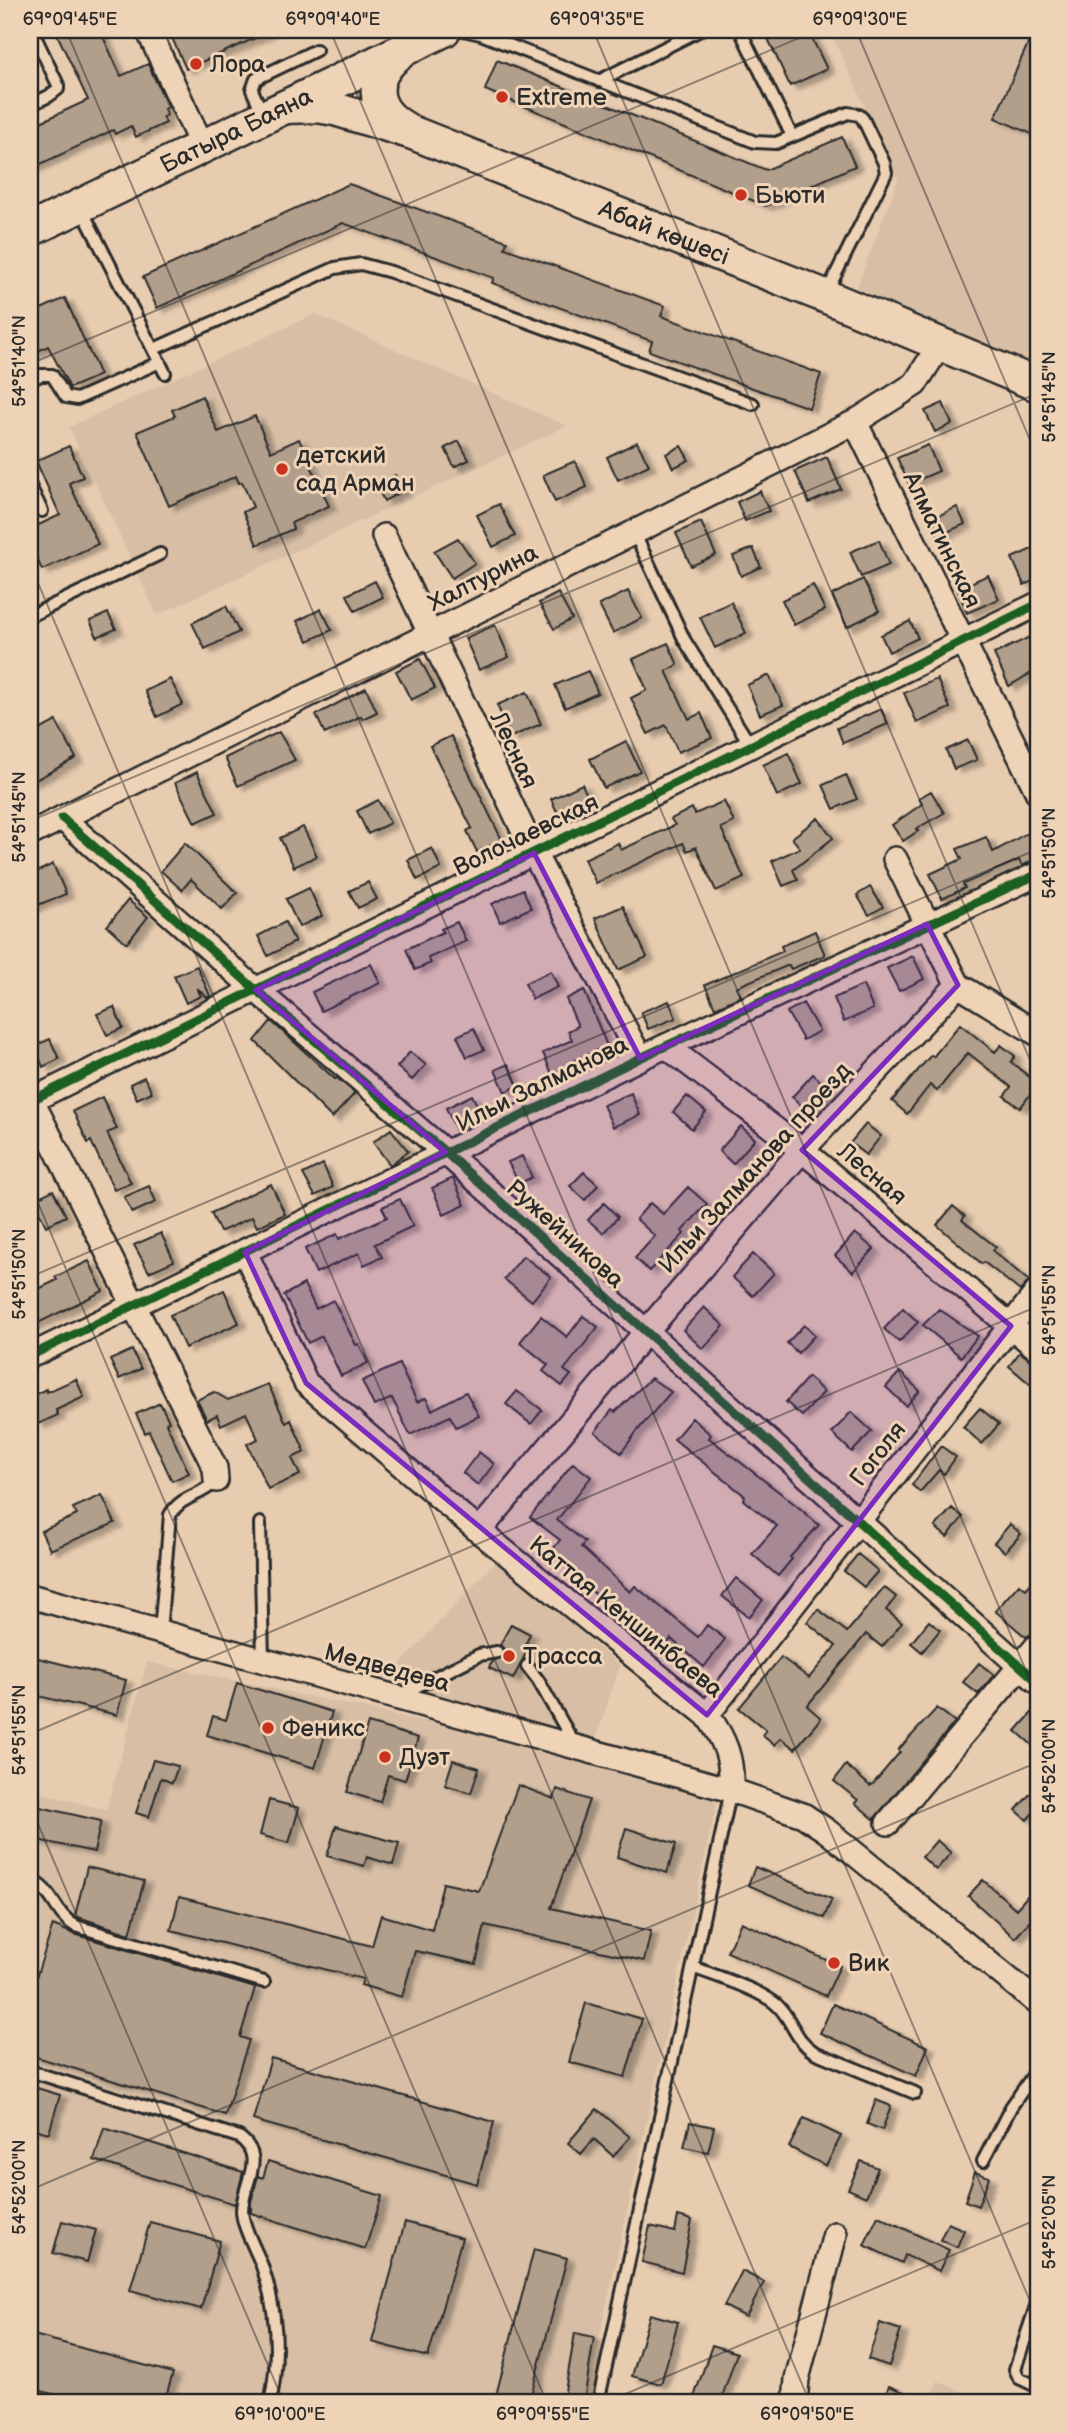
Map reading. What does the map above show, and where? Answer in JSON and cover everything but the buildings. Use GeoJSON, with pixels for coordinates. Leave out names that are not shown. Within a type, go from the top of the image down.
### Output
{"type":"FeatureCollection","features":[{"type":"Feature","properties":{"kind":"street"},"geometry":{"type":"LineString","coordinates":[[148,30],[202,146]]}},
{"type":"Feature","properties":{"kind":"street","name":"Батыра Баяна"},"geometry":{"type":"LineString","coordinates":[[30,230],[408,47],[449,30]]}},
{"type":"Feature","properties":{"kind":"street"},"geometry":{"type":"LineString","coordinates":[[408,47],[383,69],[377,86],[385,112],[414,133]]}},
{"type":"Feature","properties":{"kind":"street","name":"Абай көшесі"},"geometry":{"type":"LineString","coordinates":[[275,112],[317,106],[414,133],[825,296],[939,346],[1038,385]]}},
{"type":"Feature","properties":{"kind":"street","name":"Халтурина"},"geometry":{"type":"LineString","coordinates":[[30,834],[855,422],[915,384],[939,346]]}},
{"type":"Feature","properties":{"kind":"street","name":"Алматинская"},"geometry":{"type":"LineString","coordinates":[[855,422],[1038,793]]}},
{"type":"Feature","properties":{"kind":"street","name":"Лесная"},"geometry":{"type":"LineString","coordinates":[[384,536],[534,853],[640,1058]]}},
{"type":"Feature","properties":{"kind":"street","name":"Волочаевская"},"geometry":{"type":"LineString","coordinates":[[30,1100],[1038,604]]}},
{"type":"Feature","properties":{"kind":"street","name":"Ружейникова"},"geometry":{"type":"LineString","coordinates":[[62,818],[256,990],[445,1152],[1038,1682]]}},
{"type":"Feature","properties":{"kind":"street"},"geometry":{"type":"LineString","coordinates":[[895,859],[958,985],[1038,1034]]}},
{"type":"Feature","properties":{"kind":"street","name":"Ильи Залманова"},"geometry":{"type":"LineString","coordinates":[[30,1356],[640,1058],[1038,874]]}},
{"type":"Feature","properties":{"kind":"street","name":"Ильи Залманова проезд"},"geometry":{"type":"LineString","coordinates":[[479,1531],[802,1150],[958,985]]}},
{"type":"Feature","properties":{"kind":"street","name":"Лесная"},"geometry":{"type":"LineString","coordinates":[[666,1046],[802,1150],[1038,1349]]}},
{"type":"Feature","properties":{"kind":"street"},"geometry":{"type":"LineString","coordinates":[[30,1100],[215,1468],[216,1480]]}},
{"type":"Feature","properties":{"kind":"street","name":"Каттая Кеншинбаева"},"geometry":{"type":"LineString","coordinates":[[245,1252],[306,1383],[479,1531],[708,1716],[721,1734],[730,1756],[731,1790]]}},
{"type":"Feature","properties":{"kind":"street","name":"Гоголя"},"geometry":{"type":"LineString","coordinates":[[708,1716],[1038,1291]]}},
{"type":"Feature","properties":{"kind":"street","name":"Медведева"},"geometry":{"type":"LineString","coordinates":[[30,1596],[731,1790]]}},
{"type":"Feature","properties":{"kind":"street"},"geometry":{"type":"LineString","coordinates":[[888,1823],[1038,1645]]}},
{"type":"Feature","properties":{"kind":"street"},"geometry":{"type":"LineString","coordinates":[[731,1790],[794,1812],[818,1825],[1038,2003]]}},
{"type":"Feature","properties":{"kind":"street"},"geometry":{"type":"LineString","coordinates":[[795,2403],[797,2379],[835,2234]]}},
{"type":"Feature","properties":{"kind":"lane"},"geometry":{"type":"LineString","coordinates":[[30,105],[54,93],[58,85],[32,30]]}},
{"type":"Feature","properties":{"kind":"lane"},"geometry":{"type":"LineString","coordinates":[[449,30],[502,43],[755,142],[776,143],[843,114],[853,113],[863,119],[886,168],[885,178],[825,296]]}},
{"type":"Feature","properties":{"kind":"lane"},"geometry":{"type":"LineString","coordinates":[[495,30],[502,43]]}},
{"type":"Feature","properties":{"kind":"lane"},"geometry":{"type":"LineString","coordinates":[[599,81],[700,30]]}},
{"type":"Feature","properties":{"kind":"lane"},"geometry":{"type":"LineString","coordinates":[[740,30],[792,136]]}},
{"type":"Feature","properties":{"kind":"lane"},"geometry":{"type":"LineString","coordinates":[[275,112],[252,90],[256,79],[316,50]]}},
{"type":"Feature","properties":{"kind":"lane"},"geometry":{"type":"LineString","coordinates":[[30,380],[41,375],[52,375],[66,397],[77,399],[162,367],[80,205]]}},
{"type":"Feature","properties":{"kind":"lane"},"geometry":{"type":"LineString","coordinates":[[154,349],[335,268],[360,264],[375,267],[753,404]]}},
{"type":"Feature","properties":{"kind":"lane"},"geometry":{"type":"LineString","coordinates":[[30,486],[43,511]]}},
{"type":"Feature","properties":{"kind":"lane"},"geometry":{"type":"LineString","coordinates":[[634,532],[685,641],[751,746]]}},
{"type":"Feature","properties":{"kind":"lane"},"geometry":{"type":"LineString","coordinates":[[30,616],[160,554]]}},
{"type":"Feature","properties":{"kind":"lane"},"geometry":{"type":"LineString","coordinates":[[160,1632],[170,1514],[184,1498],[212,1485],[216,1480]]}},
{"type":"Feature","properties":{"kind":"lane"},"geometry":{"type":"LineString","coordinates":[[260,1523],[263,1661]]}},
{"type":"Feature","properties":{"kind":"lane"},"geometry":{"type":"LineString","coordinates":[[395,1697],[480,1655],[497,1652]]}},
{"type":"Feature","properties":{"kind":"lane"},"geometry":{"type":"LineString","coordinates":[[527,1666],[538,1680],[576,1748]]}},
{"type":"Feature","properties":{"kind":"lane"},"geometry":{"type":"LineString","coordinates":[[598,2403],[731,1790]]}},
{"type":"Feature","properties":{"kind":"lane"},"geometry":{"type":"LineString","coordinates":[[30,1880],[42,1886],[61,1914],[76,1927],[264,1982]]}},
{"type":"Feature","properties":{"kind":"lane"},"geometry":{"type":"LineString","coordinates":[[693,1967],[762,1996],[778,2006],[803,2045],[814,2052],[915,2093]]}},
{"type":"Feature","properties":{"kind":"lane"},"geometry":{"type":"LineString","coordinates":[[983,2161],[1011,2107],[1038,2068]]}},
{"type":"Feature","properties":{"kind":"lane"},"geometry":{"type":"LineString","coordinates":[[30,2071],[239,2137],[246,2142],[253,2158],[242,2212],[267,2283],[275,2322],[275,2368],[270,2403]]}},
{"type":"Feature","properties":{"kind":"lane"},"geometry":{"type":"LineString","coordinates":[[1038,2300],[1015,2369],[1019,2378],[1038,2387]]}},
{"type":"Feature","properties":{"kind":"highlighted area"},"geometry":{"type":"Polygon","coordinates":[[[534,853],[640,1058],[927,924],[958,985],[802,1150],[1011,1326],[707,1715],[306,1383],[245,1252],[445,1152],[256,990],[534,853]]]}},
{"type":"Feature","properties":{"kind":"shaded area"},"geometry":{"type":"Polygon","coordinates":[[[830,30],[1038,30],[1038,367],[855,292],[898,180],[830,30]]]}},
{"type":"Feature","properties":{"kind":"shaded area","name":"детский сад Арман"},"geometry":{"type":"Polygon","coordinates":[[[315,314],[567,426],[157,615],[69,427],[315,314]]]}},
{"type":"Feature","properties":{"kind":"shaded area"},"geometry":{"type":"Polygon","coordinates":[[[497,1560],[620,1666],[595,1741],[382,1684],[497,1560]]]}},
{"type":"Feature","properties":{"kind":"shaded area"},"geometry":{"type":"Polygon","coordinates":[[[147,1662],[466,1730],[717,1801],[585,2403],[30,2403],[30,1790],[106,1810],[147,1662]]]}},
{"type":"Feature","properties":{"kind":"shaded area"},"geometry":{"type":"Polygon","coordinates":[[[938,2381],[987,2403],[928,2403],[938,2381]]]}},
{"type":"Feature","properties":{"kind":"cycle path"},"geometry":{"type":"LineString","coordinates":[[30,1101],[1038,604]]}},
{"type":"Feature","properties":{"kind":"cycle path"},"geometry":{"type":"LineString","coordinates":[[62,818],[256,990],[445,1152],[1038,1682]]}},
{"type":"Feature","properties":{"kind":"cycle path"},"geometry":{"type":"LineString","coordinates":[[30,1356],[640,1058],[1038,874]]}},
{"type":"Feature","properties":{"kind":"place","name":"Лора"},"geometry":{"type":"Point","coordinates":[196,64]}},
{"type":"Feature","properties":{"kind":"place","name":"Extreme"},"geometry":{"type":"Point","coordinates":[502,97]}},
{"type":"Feature","properties":{"kind":"place","name":"Бьюти"},"geometry":{"type":"Point","coordinates":[741,195]}},
{"type":"Feature","properties":{"kind":"place","name":"детский сад Арман"},"geometry":{"type":"Point","coordinates":[282,469]}},
{"type":"Feature","properties":{"kind":"place","name":"Трасса"},"geometry":{"type":"Point","coordinates":[509,1656]}},
{"type":"Feature","properties":{"kind":"place","name":"Феникс"},"geometry":{"type":"Point","coordinates":[268,1728]}},
{"type":"Feature","properties":{"kind":"place","name":"Дуэт"},"geometry":{"type":"Point","coordinates":[385,1757]}},
{"type":"Feature","properties":{"kind":"place","name":"Вик"},"geometry":{"type":"Point","coordinates":[834,1963]}}]}
